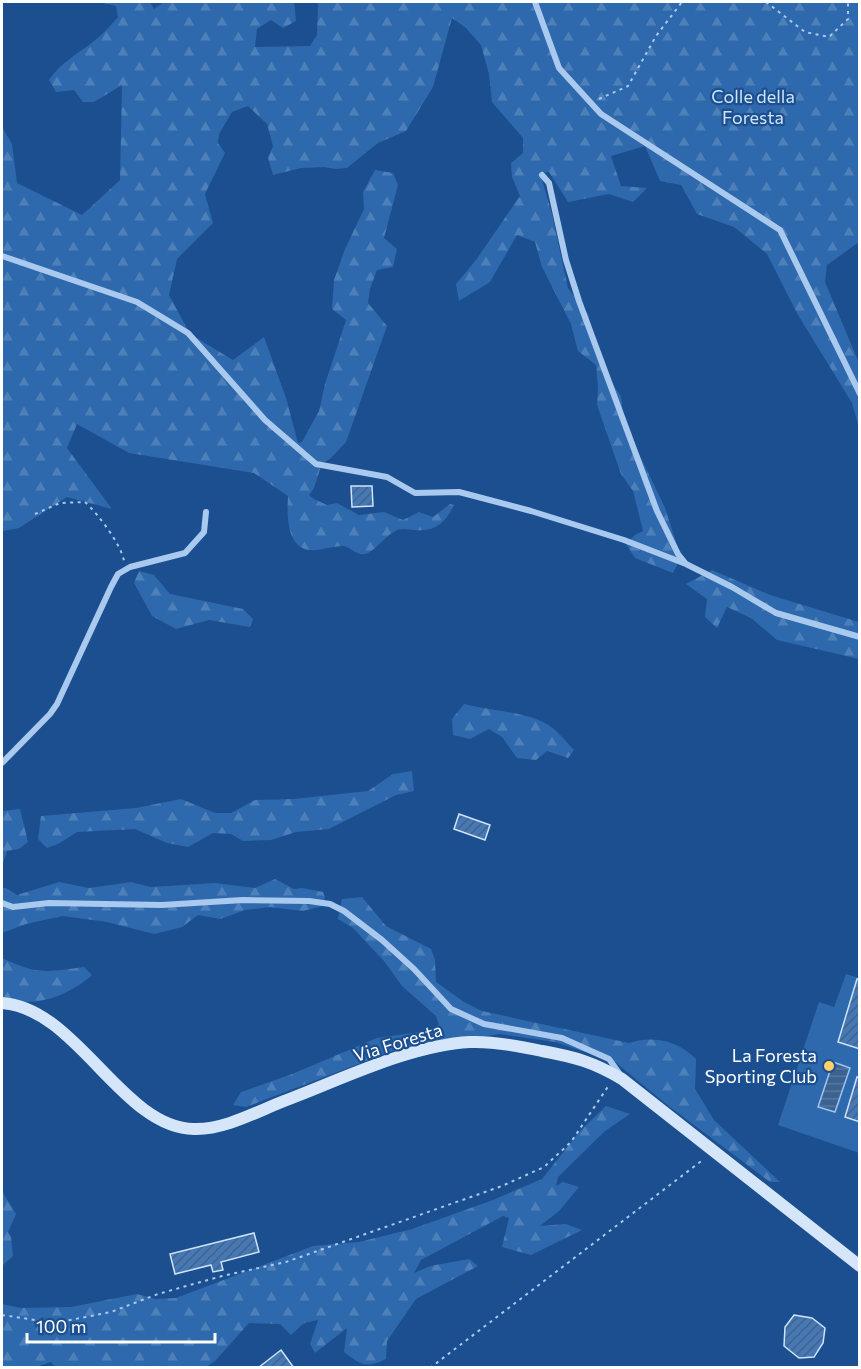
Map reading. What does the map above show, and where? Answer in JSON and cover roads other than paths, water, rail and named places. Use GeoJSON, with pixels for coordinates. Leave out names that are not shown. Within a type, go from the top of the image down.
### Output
{"type":"FeatureCollection","features":[{"type":"Feature","properties":{"kind":"main road","name":"Via Foresta"},"geometry":{"type":"LineString","coordinates":[[2,1003],[23,1006],[40,1014],[140,1105],[170,1125],[183,1129],[197,1130],[227,1123],[396,1058],[436,1047],[470,1042],[524,1047],[596,1064],[622,1079],[860,1266]]}},
{"type":"Feature","properties":{"kind":"street"},"geometry":{"type":"LineString","coordinates":[[535,2],[559,68],[600,114],[780,230],[860,394]]}},
{"type":"Feature","properties":{"kind":"street"},"geometry":{"type":"LineString","coordinates":[[542,175],[549,183],[566,260],[611,388],[657,511],[678,554],[686,564]]}},
{"type":"Feature","properties":{"kind":"street"},"geometry":{"type":"LineString","coordinates":[[2,256],[137,302],[188,333],[265,420],[316,464],[387,477],[415,493],[459,492],[531,511],[624,540],[686,564],[776,613],[860,637]]}},
{"type":"Feature","properties":{"kind":"street"},"geometry":{"type":"LineString","coordinates":[[2,763],[57,704],[118,574],[185,553],[204,532],[206,512]]}},
{"type":"Feature","properties":{"kind":"street"},"geometry":{"type":"LineString","coordinates":[[2,903],[13,907],[50,903],[162,905],[243,900],[309,901],[330,904],[345,911],[382,940],[414,969],[451,1009],[484,1024],[562,1038],[589,1048],[609,1059],[622,1079]]}},
{"type":"Feature","properties":{"kind":"place","name":"La Foresta Sporting Club"},"geometry":{"type":"Point","coordinates":[829,1066]}},
{"type":"Feature","properties":{"kind":"park label","name":"Colle della Foresta"},"geometry":{"type":"Point","coordinates":[753,107]}}]}
